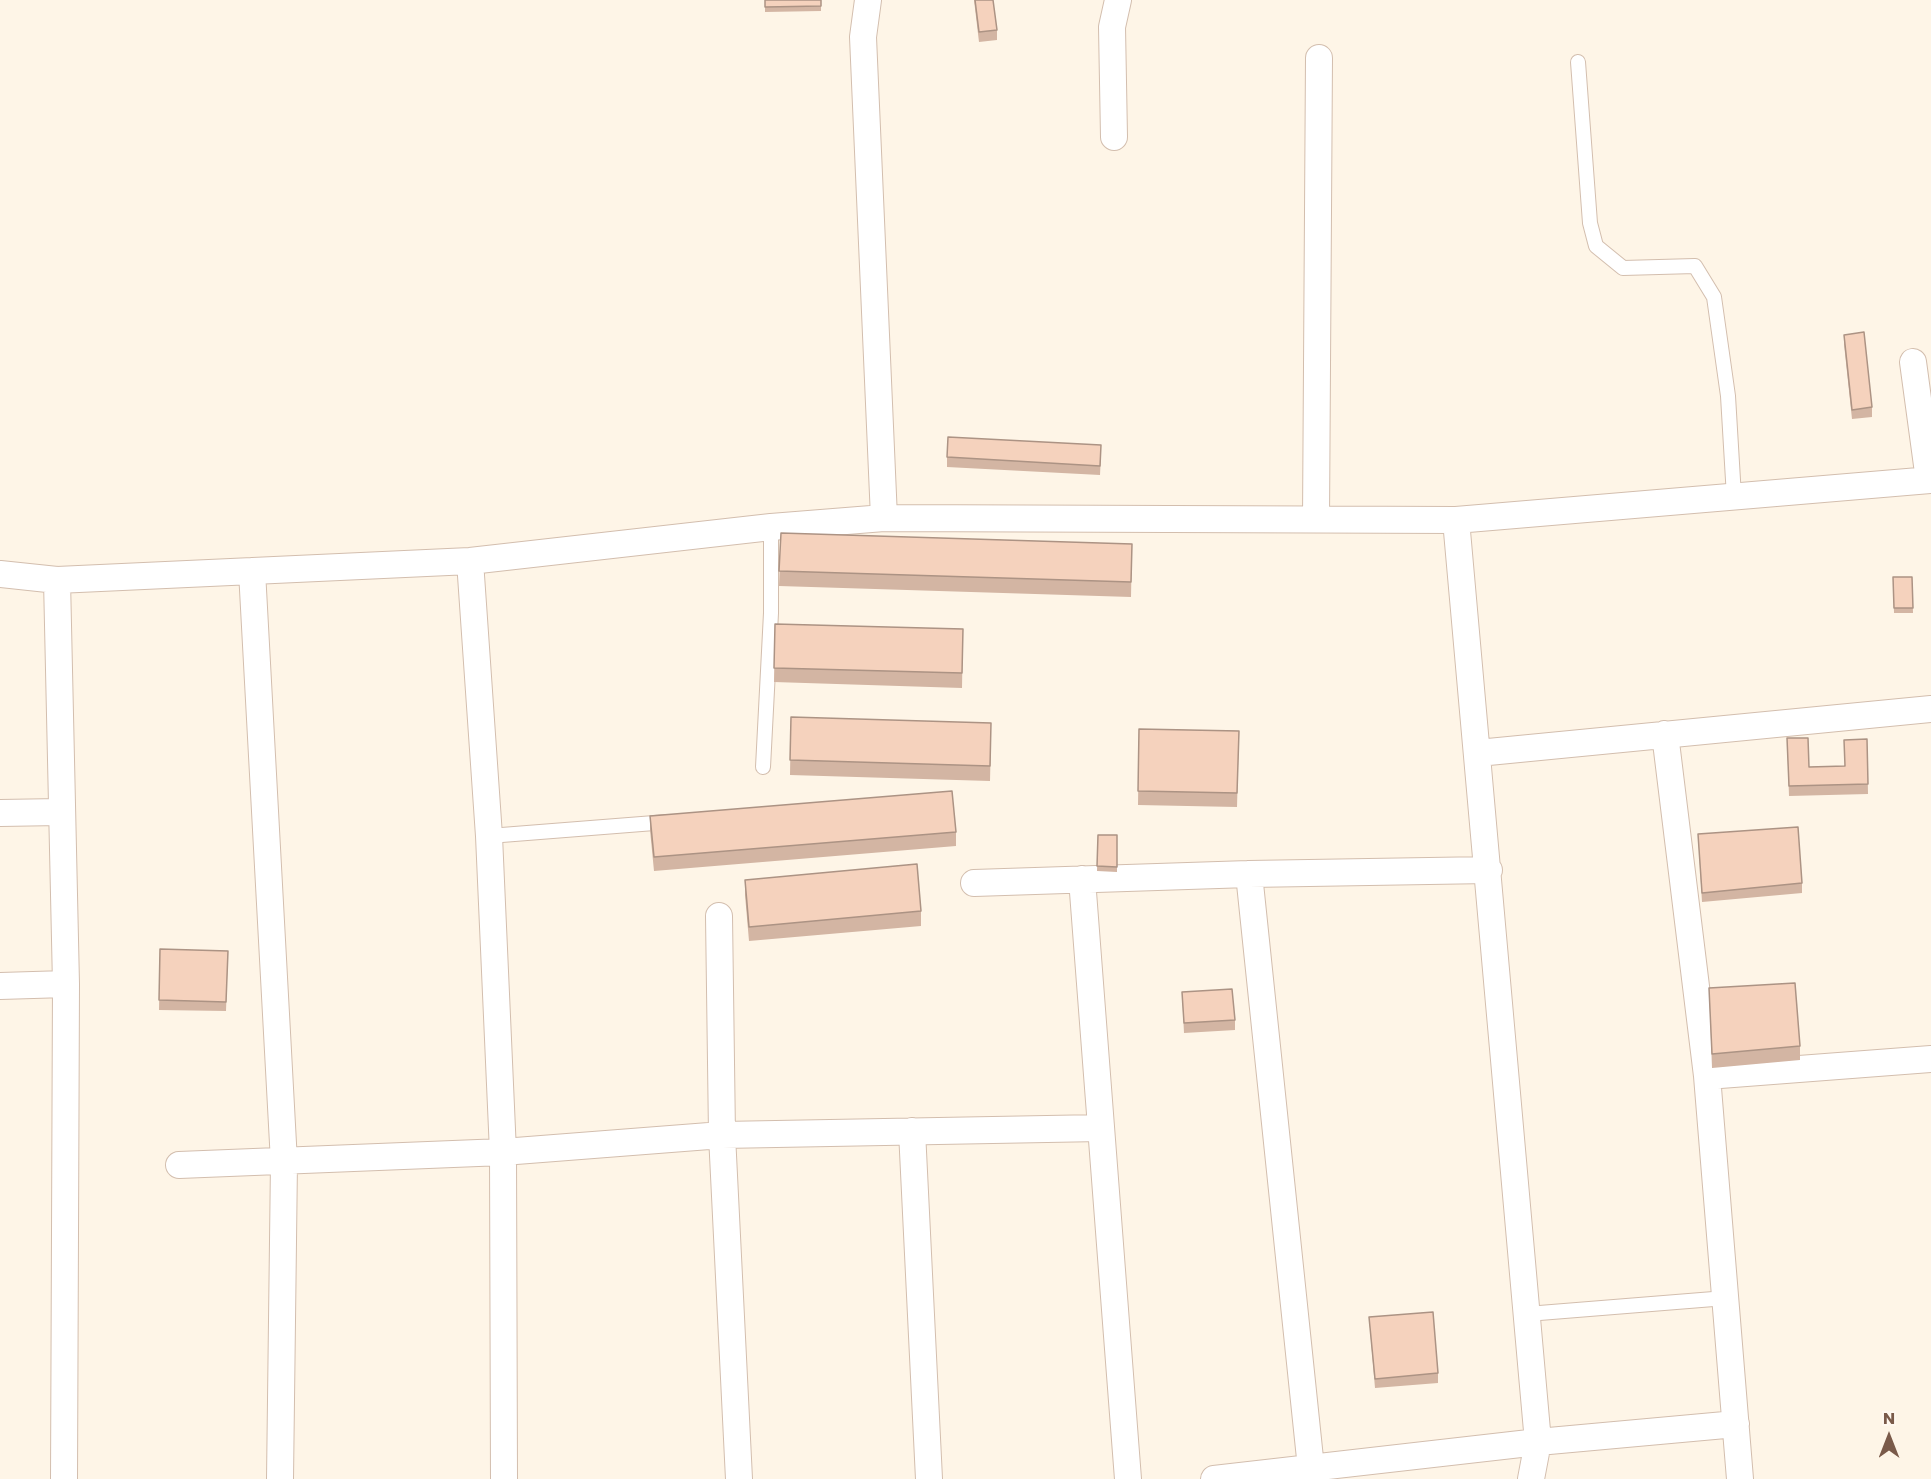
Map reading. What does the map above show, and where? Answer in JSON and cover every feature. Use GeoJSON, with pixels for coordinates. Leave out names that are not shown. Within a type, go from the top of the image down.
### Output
{"type":"FeatureCollection","features":[{"type":"Feature","properties":{"kind":"street"},"geometry":{"type":"LineString","coordinates":[[868,0],[863,37],[884,518]]}},
{"type":"Feature","properties":{"kind":"street"},"geometry":{"type":"LineString","coordinates":[[1114,137],[1112,27],[1118,0]]}},
{"type":"Feature","properties":{"kind":"street"},"geometry":{"type":"LineString","coordinates":[[1316,519],[1319,58]]}},
{"type":"Feature","properties":{"kind":"street"},"geometry":{"type":"LineString","coordinates":[[0,574],[57,580],[470,561],[771,527],[884,518],[1456,520],[1930,480],[1913,363]]}},
{"type":"Feature","properties":{"kind":"street"},"geometry":{"type":"LineString","coordinates":[[1456,520],[1538,1442],[1531,1479]]}},
{"type":"Feature","properties":{"kind":"street"},"geometry":{"type":"LineString","coordinates":[[470,561],[489,836],[503,1152],[504,1479]]}},
{"type":"Feature","properties":{"kind":"street"},"geometry":{"type":"LineString","coordinates":[[252,571],[284,1162],[280,1479]]}},
{"type":"Feature","properties":{"kind":"street"},"geometry":{"type":"LineString","coordinates":[[57,580],[60,812],[66,984],[64,1479]]}},
{"type":"Feature","properties":{"kind":"street"},"geometry":{"type":"LineString","coordinates":[[1478,753],[1931,709]]}},
{"type":"Feature","properties":{"kind":"street"},"geometry":{"type":"LineString","coordinates":[[1665,734],[1707,1076],[1740,1479]]}},
{"type":"Feature","properties":{"kind":"street"},"geometry":{"type":"LineString","coordinates":[[0,813],[60,812]]}},
{"type":"Feature","properties":{"kind":"street"},"geometry":{"type":"LineString","coordinates":[[974,883],[1249,874],[1488,870]]}},
{"type":"Feature","properties":{"kind":"street"},"geometry":{"type":"LineString","coordinates":[[1249,874],[1311,1468]]}},
{"type":"Feature","properties":{"kind":"street"},"geometry":{"type":"LineString","coordinates":[[1082,879],[1128,1479]]}},
{"type":"Feature","properties":{"kind":"street"},"geometry":{"type":"LineString","coordinates":[[719,916],[722,1135],[739,1479]]}},
{"type":"Feature","properties":{"kind":"street"},"geometry":{"type":"LineString","coordinates":[[0,986],[66,984]]}},
{"type":"Feature","properties":{"kind":"street"},"geometry":{"type":"LineString","coordinates":[[1707,1076],[1931,1059]]}},
{"type":"Feature","properties":{"kind":"street"},"geometry":{"type":"LineString","coordinates":[[179,1165],[503,1152],[722,1135],[1101,1128]]}},
{"type":"Feature","properties":{"kind":"street"},"geometry":{"type":"LineString","coordinates":[[912,1131],[929,1479]]}},
{"type":"Feature","properties":{"kind":"street"},"geometry":{"type":"LineString","coordinates":[[1214,1479],[1538,1442],[1736,1424]]}},
{"type":"Feature","properties":{"kind":"lane"},"geometry":{"type":"LineString","coordinates":[[1578,62],[1590,223],[1596,246],[1623,268],[1695,266],[1714,297],[1728,396],[1734,497]]}},
{"type":"Feature","properties":{"kind":"lane"},"geometry":{"type":"LineString","coordinates":[[763,767],[771,613],[771,527]]}},
{"type":"Feature","properties":{"kind":"lane"},"geometry":{"type":"LineString","coordinates":[[489,836],[683,820]]}},
{"type":"Feature","properties":{"kind":"lane"},"geometry":{"type":"LineString","coordinates":[[1527,1314],[1726,1298]]}},
{"type":"Feature","properties":{"kind":"building"},"geometry":{"type":"Polygon","coordinates":[[[765,0],[821,0],[821,6],[765,7],[765,0]]]}},
{"type":"Feature","properties":{"kind":"building"},"geometry":{"type":"Polygon","coordinates":[[[975,0],[993,0],[997,30],[979,32],[975,0]]]}},
{"type":"Feature","properties":{"kind":"building"},"geometry":{"type":"Polygon","coordinates":[[[1864,332],[1872,407],[1852,410],[1844,335],[1864,332]]]}},
{"type":"Feature","properties":{"kind":"building"},"geometry":{"type":"Polygon","coordinates":[[[948,437],[1101,445],[1100,466],[947,457],[948,437]]]}},
{"type":"Feature","properties":{"kind":"building"},"geometry":{"type":"Polygon","coordinates":[[[781,533],[1132,544],[1131,582],[779,571],[781,533]]]}},
{"type":"Feature","properties":{"kind":"building"},"geometry":{"type":"Polygon","coordinates":[[[1893,577],[1912,577],[1913,608],[1894,608],[1893,577]]]}},
{"type":"Feature","properties":{"kind":"building"},"geometry":{"type":"Polygon","coordinates":[[[775,624],[963,629],[962,673],[774,668],[775,624]]]}},
{"type":"Feature","properties":{"kind":"building"},"geometry":{"type":"Polygon","coordinates":[[[791,717],[991,723],[990,766],[790,760],[791,717]]]}},
{"type":"Feature","properties":{"kind":"building"},"geometry":{"type":"Polygon","coordinates":[[[1139,729],[1239,731],[1237,793],[1138,791],[1139,729]]]}},
{"type":"Feature","properties":{"kind":"building"},"geometry":{"type":"Polygon","coordinates":[[[1787,738],[1808,738],[1809,767],[1845,766],[1844,740],[1867,739],[1868,784],[1789,786],[1787,738]]]}},
{"type":"Feature","properties":{"kind":"building"},"geometry":{"type":"Polygon","coordinates":[[[952,791],[956,832],[654,857],[650,816],[952,791]]]}},
{"type":"Feature","properties":{"kind":"building"},"geometry":{"type":"Polygon","coordinates":[[[1798,827],[1802,883],[1702,893],[1698,834],[1798,827]]]}},
{"type":"Feature","properties":{"kind":"building"},"geometry":{"type":"Polygon","coordinates":[[[1098,835],[1117,835],[1117,867],[1097,866],[1098,835]]]}},
{"type":"Feature","properties":{"kind":"building"},"geometry":{"type":"Polygon","coordinates":[[[917,864],[921,911],[749,927],[745,880],[917,864]]]}},
{"type":"Feature","properties":{"kind":"building"},"geometry":{"type":"Polygon","coordinates":[[[160,949],[228,951],[226,1002],[159,1000],[160,949]]]}},
{"type":"Feature","properties":{"kind":"building"},"geometry":{"type":"Polygon","coordinates":[[[1795,983],[1800,1046],[1712,1054],[1709,988],[1795,983]]]}},
{"type":"Feature","properties":{"kind":"building"},"geometry":{"type":"Polygon","coordinates":[[[1232,989],[1235,1020],[1184,1023],[1182,992],[1232,989]]]}},
{"type":"Feature","properties":{"kind":"building"},"geometry":{"type":"Polygon","coordinates":[[[1433,1312],[1438,1373],[1375,1379],[1369,1317],[1433,1312]]]}}]}
